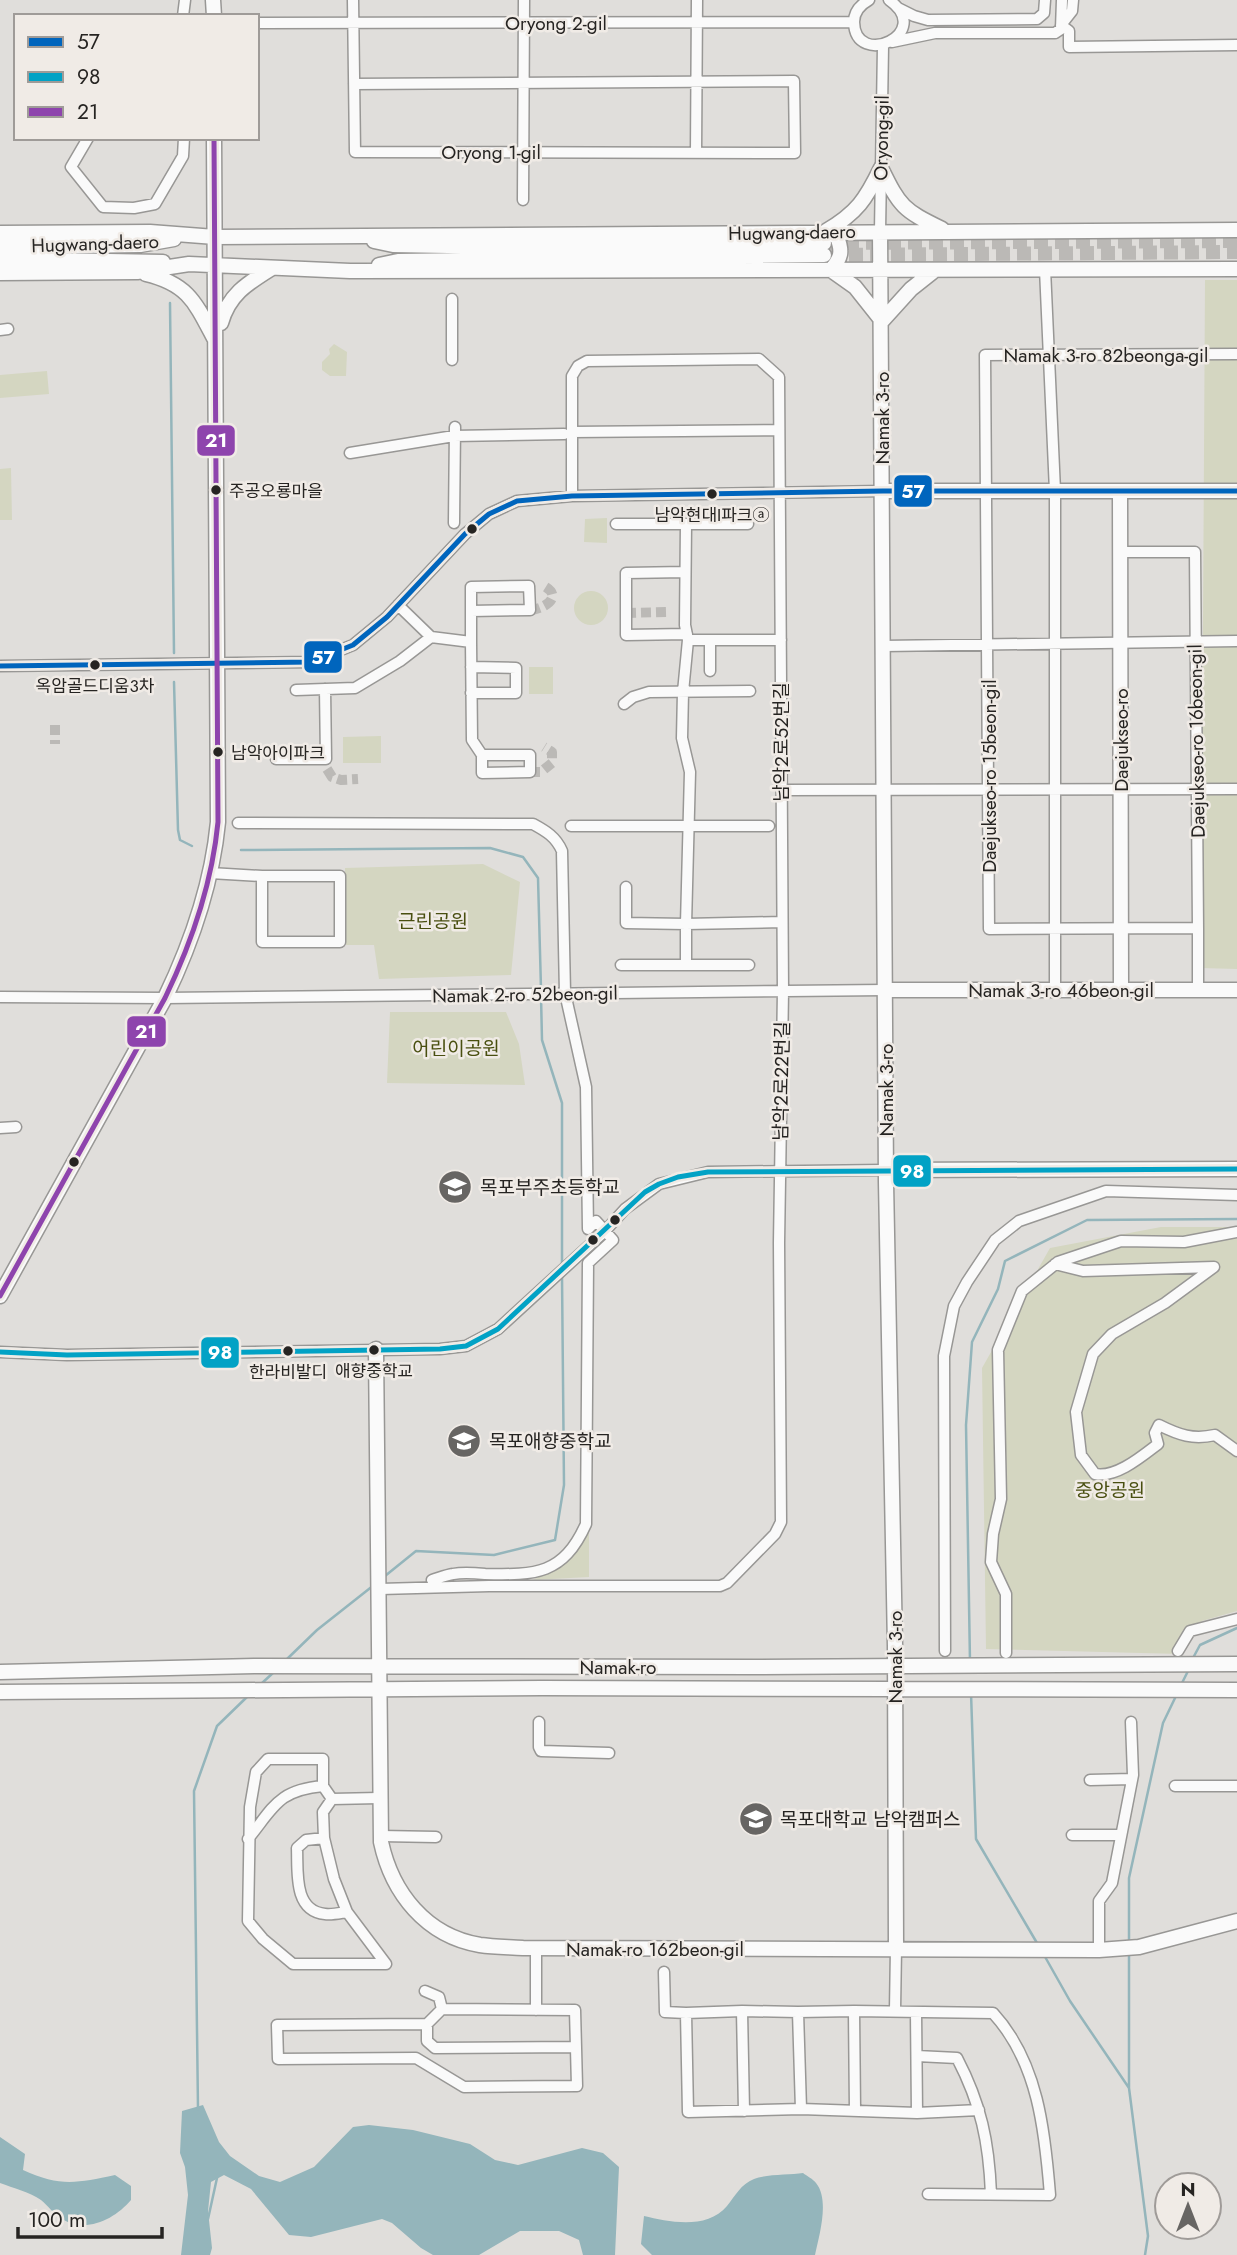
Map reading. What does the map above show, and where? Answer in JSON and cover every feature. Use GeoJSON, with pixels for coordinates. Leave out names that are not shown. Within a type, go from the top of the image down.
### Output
{"type":"FeatureCollection","features":[{"type":"Feature","properties":{"kind":"street","name":"Oryong 1-gil"},"geometry":{"type":"LineString","coordinates":[[353,0],[354,23],[354,84],[355,152],[795,153],[794,81],[354,84]]}},
{"type":"Feature","properties":{"kind":"street"},"geometry":{"type":"LineString","coordinates":[[523,200],[524,0]]}},
{"type":"Feature","properties":{"kind":"street"},"geometry":{"type":"LineString","coordinates":[[696,0],[696,153]]}},
{"type":"Feature","properties":{"kind":"street"},"geometry":{"type":"LineString","coordinates":[[869,0],[859,7],[854,22],[856,30],[866,43],[887,43],[935,33],[1055,33],[1061,25],[1062,0]]}},
{"type":"Feature","properties":{"kind":"street"},"geometry":{"type":"LineString","coordinates":[[894,4],[914,16],[928,19],[1037,19],[1044,13],[1045,0]]}},
{"type":"Feature","properties":{"kind":"street"},"geometry":{"type":"LineString","coordinates":[[1061,25],[1072,11],[1073,0]]}},
{"type":"Feature","properties":{"kind":"street","name":"Oryong-gil"},"geometry":{"type":"LineString","coordinates":[[880,231],[887,43],[900,32],[902,25],[894,4]]}},
{"type":"Feature","properties":{"kind":"street","name":"Oryong 2-gil"},"geometry":{"type":"LineString","coordinates":[[259,23],[854,22]]}},
{"type":"Feature","properties":{"kind":"street"},"geometry":{"type":"LineString","coordinates":[[1061,25],[1069,31],[1069,47],[1237,45]]}},
{"type":"Feature","properties":{"kind":"street"},"geometry":{"type":"LineString","coordinates":[[87,140],[71,167],[103,207],[134,208],[155,204],[183,156],[184,140]]}},
{"type":"Feature","properties":{"kind":"street"},"geometry":{"type":"LineString","coordinates":[[0,1296],[165,998],[196,925],[210,873],[218,822],[214,140]]}},
{"type":"Feature","properties":{"kind":"street"},"geometry":{"type":"LineString","coordinates":[[881,168],[895,197],[910,214],[946,231]]}},
{"type":"Feature","properties":{"kind":"street"},"geometry":{"type":"LineString","coordinates":[[824,243],[867,197],[881,168]]}},
{"type":"Feature","properties":{"kind":"street","name":"Hugwang-daero"},"geometry":{"type":"LineString","coordinates":[[350,271],[398,261],[824,243],[880,231],[1237,230]]}},
{"type":"Feature","properties":{"kind":"street","name":"Namak 3-ro"},"geometry":{"type":"LineString","coordinates":[[880,231],[886,1170],[895,1664],[896,1948]]}},
{"type":"Feature","properties":{"kind":"street","name":"Hugwang-daero"},"geometry":{"type":"LineString","coordinates":[[0,233],[150,232],[215,237],[347,235],[824,243]]}},
{"type":"Feature","properties":{"kind":"street","name":"Hugwang-daero"},"geometry":{"type":"LineString","coordinates":[[0,247],[140,245],[189,236]]}},
{"type":"Feature","properties":{"kind":"street"},"geometry":{"type":"LineString","coordinates":[[824,243],[837,237],[842,250],[839,260],[831,270],[855,288],[882,321],[911,289],[936,270]]}},
{"type":"Feature","properties":{"kind":"street","name":"Hugwang-daero"},"geometry":{"type":"LineString","coordinates":[[0,259],[189,264]]}},
{"type":"Feature","properties":{"kind":"street","name":"Hugwang-daero"},"geometry":{"type":"LineString","coordinates":[[0,273],[137,272],[215,259],[273,268],[350,271],[1237,268]]}},
{"type":"Feature","properties":{"kind":"street"},"geometry":{"type":"LineString","coordinates":[[215,341],[226,306],[251,281],[273,268]]}},
{"type":"Feature","properties":{"kind":"street"},"geometry":{"type":"LineString","coordinates":[[1045,269],[1055,491],[1055,990]]}},
{"type":"Feature","properties":{"kind":"street"},"geometry":{"type":"LineString","coordinates":[[137,272],[167,279],[185,291],[198,308],[215,341]]}},
{"type":"Feature","properties":{"kind":"street"},"geometry":{"type":"LineString","coordinates":[[452,299],[452,360]]}},
{"type":"Feature","properties":{"kind":"street","name":"Namak 3-ro 82beonga-gil"},"geometry":{"type":"LineString","coordinates":[[986,491],[985,355],[1237,354]]}},
{"type":"Feature","properties":{"kind":"street","name":"남악2로52번길"},"geometry":{"type":"LineString","coordinates":[[568,433],[572,376],[578,366],[587,361],[759,359],[779,377],[783,991]]}},
{"type":"Feature","properties":{"kind":"street"},"geometry":{"type":"LineString","coordinates":[[350,453],[454,431],[568,433],[779,430]]}},
{"type":"Feature","properties":{"kind":"street"},"geometry":{"type":"LineString","coordinates":[[454,431],[454,523]]}},
{"type":"Feature","properties":{"kind":"street"},"geometry":{"type":"LineString","coordinates":[[568,433],[572,496]]}},
{"type":"Feature","properties":{"kind":"street"},"geometry":{"type":"LineString","coordinates":[[0,666],[311,662],[353,645],[387,617],[465,534],[489,514],[517,501],[572,496],[883,491],[1237,491]]}},
{"type":"Feature","properties":{"kind":"street","name":"Daejukseo-ro 15beon-gil"},"geometry":{"type":"LineString","coordinates":[[986,491],[989,929],[1122,929]]}},
{"type":"Feature","properties":{"kind":"street","name":"Daejukseo-ro"},"geometry":{"type":"LineString","coordinates":[[1120,491],[1121,990]]}},
{"type":"Feature","properties":{"kind":"street"},"geometry":{"type":"LineString","coordinates":[[616,524],[748,524]]}},
{"type":"Feature","properties":{"kind":"street"},"geometry":{"type":"LineString","coordinates":[[685,965],[690,772],[682,738],[687,637],[686,524]]}},
{"type":"Feature","properties":{"kind":"street","name":"Daejukseo-ro 16beon-gil"},"geometry":{"type":"LineString","coordinates":[[1120,552],[1195,552],[1198,990]]}},
{"type":"Feature","properties":{"kind":"street"},"geometry":{"type":"LineString","coordinates":[[685,572],[626,573],[626,635],[710,640],[781,640]]}},
{"type":"Feature","properties":{"kind":"street"},"geometry":{"type":"LineString","coordinates":[[471,611],[530,610],[529,586],[471,587],[471,611],[471,693],[472,740],[482,755]]}},
{"type":"Feature","properties":{"kind":"street"},"geometry":{"type":"LineString","coordinates":[[398,605],[431,637],[471,642]]}},
{"type":"Feature","properties":{"kind":"street"},"geometry":{"type":"LineString","coordinates":[[296,690],[355,688],[400,661],[431,637]]}},
{"type":"Feature","properties":{"kind":"street"},"geometry":{"type":"LineString","coordinates":[[710,640],[710,671]]}},
{"type":"Feature","properties":{"kind":"street"},"geometry":{"type":"LineString","coordinates":[[884,646],[1237,641]]}},
{"type":"Feature","properties":{"kind":"street"},"geometry":{"type":"LineString","coordinates":[[471,667],[516,668],[516,693],[471,693]]}},
{"type":"Feature","properties":{"kind":"street"},"geometry":{"type":"LineString","coordinates":[[276,759],[327,764],[325,689]]}},
{"type":"Feature","properties":{"kind":"street"},"geometry":{"type":"LineString","coordinates":[[624,704],[642,693],[750,691]]}},
{"type":"Feature","properties":{"kind":"street"},"geometry":{"type":"LineString","coordinates":[[782,790],[1237,789]]}},
{"type":"Feature","properties":{"kind":"street"},"geometry":{"type":"LineString","coordinates":[[238,823],[533,824],[547,832],[562,850],[565,993],[586,1087],[588,1229],[596,1222],[612,1240],[588,1263],[586,1524],[579,1539],[555,1565],[529,1574],[453,1573],[432,1580]]}},
{"type":"Feature","properties":{"kind":"street"},"geometry":{"type":"LineString","coordinates":[[571,825],[769,826]]}},
{"type":"Feature","properties":{"kind":"street"},"geometry":{"type":"LineString","coordinates":[[210,873],[340,876],[340,942],[262,942],[262,876]]}},
{"type":"Feature","properties":{"kind":"street"},"geometry":{"type":"LineString","coordinates":[[626,887],[626,923],[782,922]]}},
{"type":"Feature","properties":{"kind":"street"},"geometry":{"type":"LineString","coordinates":[[1122,929],[1198,928]]}},
{"type":"Feature","properties":{"kind":"street"},"geometry":{"type":"LineString","coordinates":[[621,965],[749,965]]}},
{"type":"Feature","properties":{"kind":"street","name":"Namak 3-ro 46beon-gil"},"geometry":{"type":"LineString","coordinates":[[885,990],[1237,990]]}},
{"type":"Feature","properties":{"kind":"street","name":"Namak 2-ro 52beon-gil"},"geometry":{"type":"LineString","coordinates":[[0,997],[165,998],[885,990]]}},
{"type":"Feature","properties":{"kind":"street","name":"남악2로22번길"},"geometry":{"type":"LineString","coordinates":[[380,1586],[712,1587],[727,1583],[775,1534],[779,1528],[781,1513],[779,1171],[783,991]]}},
{"type":"Feature","properties":{"kind":"street"},"geometry":{"type":"LineString","coordinates":[[0,1128],[16,1127]]}},
{"type":"Feature","properties":{"kind":"street"},"geometry":{"type":"LineString","coordinates":[[0,1352],[67,1355],[440,1349],[466,1346],[498,1329],[605,1231],[625,1209],[659,1184],[708,1172],[1237,1169]]}},
{"type":"Feature","properties":{"kind":"street"},"geometry":{"type":"LineString","coordinates":[[945,1651],[944,1356],[954,1306],[967,1282],[995,1240],[1018,1221],[1106,1191],[1237,1195]]}},
{"type":"Feature","properties":{"kind":"street"},"geometry":{"type":"LineString","coordinates":[[1006,1653],[1006,1594],[991,1562],[993,1534],[1001,1499],[998,1350],[1022,1291],[1055,1264],[1121,1241],[1184,1242],[1237,1232]]}},
{"type":"Feature","properties":{"kind":"street"},"geometry":{"type":"LineString","coordinates":[[1055,1264],[1083,1271],[1213,1267],[1165,1303],[1112,1334],[1093,1353],[1076,1412],[1076,1430],[1081,1455],[1095,1474],[1105,1476],[1140,1458],[1158,1444],[1154,1433],[1159,1425],[1185,1437],[1202,1438],[1215,1435],[1237,1451]]}},
{"type":"Feature","properties":{"kind":"street","name":"Namak-ro 162beon-gil"},"geometry":{"type":"LineString","coordinates":[[376,1349],[381,1836],[384,1856],[396,1887],[405,1901],[433,1926],[449,1935],[479,1945],[536,1949],[1103,1949],[1139,1947],[1237,1921]]}},
{"type":"Feature","properties":{"kind":"street"},"geometry":{"type":"LineString","coordinates":[[1176,1658],[1190,1631],[1237,1619]]}},
{"type":"Feature","properties":{"kind":"street","name":"Namak-ro"},"geometry":{"type":"LineString","coordinates":[[0,1672],[254,1666],[940,1666],[1176,1658],[1230,1664]]}},
{"type":"Feature","properties":{"kind":"street","name":"Namak-ro"},"geometry":{"type":"LineString","coordinates":[[0,1692],[276,1689],[1237,1690]]}},
{"type":"Feature","properties":{"kind":"street"},"geometry":{"type":"LineString","coordinates":[[539,1722],[541,1751],[609,1753]]}},
{"type":"Feature","properties":{"kind":"street"},"geometry":{"type":"LineString","coordinates":[[1103,1949],[1099,1901],[1112,1882],[1132,1779],[1131,1722]]}},
{"type":"Feature","properties":{"kind":"street"},"geometry":{"type":"LineString","coordinates":[[268,1759],[323,1759],[323,1786],[332,1799],[323,1812],[324,1838],[334,1879],[348,1912],[386,1964],[293,1965],[263,1939],[248,1921],[248,1839],[256,1772],[268,1759]]}},
{"type":"Feature","properties":{"kind":"street"},"geometry":{"type":"LineString","coordinates":[[1090,1780],[1132,1779]]}},
{"type":"Feature","properties":{"kind":"street"},"geometry":{"type":"LineString","coordinates":[[248,1839],[270,1808],[289,1793],[323,1786]]}},
{"type":"Feature","properties":{"kind":"street"},"geometry":{"type":"LineString","coordinates":[[1175,1786],[1237,1786]]}},
{"type":"Feature","properties":{"kind":"street"},"geometry":{"type":"LineString","coordinates":[[332,1799],[379,1798]]}},
{"type":"Feature","properties":{"kind":"street"},"geometry":{"type":"LineString","coordinates":[[1072,1835],[1121,1835]]}},
{"type":"Feature","properties":{"kind":"street"},"geometry":{"type":"LineString","coordinates":[[381,1836],[436,1837]]}},
{"type":"Feature","properties":{"kind":"street"},"geometry":{"type":"LineString","coordinates":[[324,1838],[306,1840],[297,1848],[300,1895],[309,1909],[324,1914],[348,1912]]}},
{"type":"Feature","properties":{"kind":"street"},"geometry":{"type":"LineString","coordinates":[[895,2010],[896,1948]]}},
{"type":"Feature","properties":{"kind":"street"},"geometry":{"type":"LineString","coordinates":[[536,1949],[536,2010]]}},
{"type":"Feature","properties":{"kind":"street"},"geometry":{"type":"LineString","coordinates":[[664,1972],[665,2012],[895,2010],[993,2013],[1005,2026],[1038,2096],[1046,2141],[1050,2195],[928,2194]]}},
{"type":"Feature","properties":{"kind":"street"},"geometry":{"type":"LineString","coordinates":[[425,1990],[439,1997],[442,2009]]}},
{"type":"Feature","properties":{"kind":"street"},"geometry":{"type":"LineString","coordinates":[[442,2009],[536,2010],[575,2010],[577,2086],[464,2087],[416,2058],[278,2059],[277,2025],[427,2024],[442,2009]]}},
{"type":"Feature","properties":{"kind":"street"},"geometry":{"type":"LineString","coordinates":[[742,2011],[744,2111]]}},
{"type":"Feature","properties":{"kind":"street"},"geometry":{"type":"LineString","coordinates":[[854,2011],[855,2110]]}},
{"type":"Feature","properties":{"kind":"street"},"geometry":{"type":"LineString","coordinates":[[798,2012],[801,2109]]}},
{"type":"Feature","properties":{"kind":"street"},"geometry":{"type":"LineString","coordinates":[[916,2012],[916,2113]]}},
{"type":"Feature","properties":{"kind":"street"},"geometry":{"type":"LineString","coordinates":[[686,2013],[688,2112],[801,2109],[916,2113],[979,2110]]}},
{"type":"Feature","properties":{"kind":"street"},"geometry":{"type":"LineString","coordinates":[[427,2024],[436,2070]]}},
{"type":"Feature","properties":{"kind":"street"},"geometry":{"type":"LineString","coordinates":[[416,2058],[431,2044],[575,2048]]}},
{"type":"Feature","properties":{"kind":"street"},"geometry":{"type":"LineString","coordinates":[[917,2056],[957,2058],[974,2092],[979,2110],[990,2161],[991,2194]]}},
{"type":"Feature","properties":{"kind":"green space"},"geometry":{"type":"Polygon","coordinates":[[[1205,280],[1237,280],[1237,969],[1201,968],[1205,280]]]}},
{"type":"Feature","properties":{"kind":"green space"},"geometry":{"type":"Polygon","coordinates":[[[334,344],[347,352],[346,376],[330,376],[322,370],[322,362],[330,354],[329,349],[334,344]]]}},
{"type":"Feature","properties":{"kind":"green space"},"geometry":{"type":"Polygon","coordinates":[[[47,371],[49,394],[0,398],[0,375],[47,371]]]}},
{"type":"Feature","properties":{"kind":"green space"},"geometry":{"type":"Polygon","coordinates":[[[11,468],[12,520],[0,520],[0,469],[11,468]]]}},
{"type":"Feature","properties":{"kind":"green space"},"geometry":{"type":"Polygon","coordinates":[[[607,518],[607,543],[584,542],[585,519],[607,518]]]}},
{"type":"Feature","properties":{"kind":"green space"},"geometry":{"type":"Polygon","coordinates":[[[591,591],[603,596],[608,608],[603,620],[591,625],[579,620],[574,608],[579,596],[591,591]]]}},
{"type":"Feature","properties":{"kind":"green space"},"geometry":{"type":"Polygon","coordinates":[[[529,667],[553,667],[553,694],[529,694],[529,667]]]}},
{"type":"Feature","properties":{"kind":"green space"},"geometry":{"type":"Polygon","coordinates":[[[381,736],[381,763],[343,763],[343,737],[381,736]]]}},
{"type":"Feature","properties":{"kind":"green space","name":"근린공원"},"geometry":{"type":"Polygon","coordinates":[[[483,864],[520,882],[511,975],[379,979],[374,945],[346,945],[345,868],[483,864]]]}},
{"type":"Feature","properties":{"kind":"green space","name":"어린이공원"},"geometry":{"type":"Polygon","coordinates":[[[390,1012],[506,1012],[519,1044],[525,1085],[387,1083],[390,1012]]]}},
{"type":"Feature","properties":{"kind":"green space","name":"중앙공원"},"geometry":{"type":"Polygon","coordinates":[[[1161,1227],[1237,1227],[1237,1611],[1202,1621],[1180,1654],[986,1649],[982,1368],[1050,1248],[1161,1227]]]}},
{"type":"Feature","properties":{"kind":"green space"},"geometry":{"type":"Polygon","coordinates":[[[589,1524],[589,1577],[533,1580],[565,1562],[589,1524]]]}},
{"type":"Feature","properties":{"kind":"water"},"geometry":{"type":"Polygon","coordinates":[[[203,2105],[219,2142],[230,2156],[259,2176],[280,2182],[314,2167],[353,2127],[369,2125],[413,2130],[470,2144],[495,2160],[518,2165],[582,2148],[603,2153],[619,2167],[615,2255],[583,2255],[579,2240],[559,2231],[520,2231],[479,2255],[433,2255],[392,2223],[382,2219],[311,2237],[289,2235],[251,2189],[224,2175],[211,2182],[208,2211],[212,2248],[210,2255],[181,2255],[188,2195],[185,2167],[180,2153],[182,2111],[203,2105]]]}},
{"type":"Feature","properties":{"kind":"water"},"geometry":{"type":"Polygon","coordinates":[[[0,2137],[25,2154],[23,2170],[48,2179],[69,2182],[115,2175],[131,2186],[131,2200],[117,2213],[90,2225],[62,2219],[37,2197],[0,2183],[0,2137]]]}},
{"type":"Feature","properties":{"kind":"water"},"geometry":{"type":"Polygon","coordinates":[[[803,2173],[816,2183],[822,2199],[822,2218],[815,2255],[652,2255],[641,2244],[644,2216],[687,2222],[709,2219],[719,2214],[749,2181],[765,2176],[803,2173]]]}},
{"type":"Feature","properties":{"kind":"waterway"},"geometry":{"type":"LineString","coordinates":[[170,303],[174,653]]}},
{"type":"Feature","properties":{"kind":"waterway"},"geometry":{"type":"LineString","coordinates":[[174,682],[178,830],[180,840],[192,846]]}},
{"type":"Feature","properties":{"kind":"waterway"},"geometry":{"type":"LineString","coordinates":[[241,850],[490,848],[523,857],[538,878],[541,989]]}},
{"type":"Feature","properties":{"kind":"waterway"},"geometry":{"type":"LineString","coordinates":[[541,996],[542,1040],[562,1103],[562,1266]]}},
{"type":"Feature","properties":{"kind":"waterway"},"geometry":{"type":"LineString","coordinates":[[970,1662],[966,1425],[972,1342],[998,1289],[1005,1261],[1087,1220],[1237,1219]]}},
{"type":"Feature","properties":{"kind":"waterway"},"geometry":{"type":"LineString","coordinates":[[385,1576],[416,1551],[494,1555],[555,1540],[564,1485],[562,1276]]}},
{"type":"Feature","properties":{"kind":"waterway"},"geometry":{"type":"LineString","coordinates":[[286,1660],[317,1630],[374,1585]]}},
{"type":"Feature","properties":{"kind":"waterway"},"geometry":{"type":"LineString","coordinates":[[1193,1658],[1200,1645],[1237,1628]]}},
{"type":"Feature","properties":{"kind":"waterway"},"geometry":{"type":"LineString","coordinates":[[1182,1683],[1188,1671]]}},
{"type":"Feature","properties":{"kind":"waterway"},"geometry":{"type":"LineString","coordinates":[[261,1684],[274,1672]]}},
{"type":"Feature","properties":{"kind":"waterway"},"geometry":{"type":"LineString","coordinates":[[971,1693],[976,1839],[1037,1943]]}},
{"type":"Feature","properties":{"kind":"waterway"},"geometry":{"type":"LineString","coordinates":[[198,2109],[194,1791],[217,1726],[248,1696]]}},
{"type":"Feature","properties":{"kind":"waterway"},"geometry":{"type":"LineString","coordinates":[[1129,1942],[1129,1878],[1163,1723],[1176,1696]]}},
{"type":"Feature","properties":{"kind":"waterway"},"geometry":{"type":"LineString","coordinates":[[1129,1952],[1129,2088],[1148,2236],[1145,2255]]}},
{"type":"Feature","properties":{"kind":"waterway"},"geometry":{"type":"LineString","coordinates":[[1044,1955],[1070,2001],[1129,2088]]}},
{"type":"Feature","properties":{"kind":"waterway"},"geometry":{"type":"LineString","coordinates":[[208,2219],[217,2178]]}},
{"type":"Feature","properties":{"kind":"tunnel"},"geometry":{"type":"LineString","coordinates":[[824,243],[1237,241]]}},
{"type":"Feature","properties":{"kind":"tunnel"},"geometry":{"type":"LineString","coordinates":[[828,255],[1237,252]]}},
{"type":"Feature","properties":{"kind":"tunnel"},"geometry":{"type":"LineString","coordinates":[[530,610],[550,602],[552,594],[544,586]]}},
{"type":"Feature","properties":{"kind":"tunnel"},"geometry":{"type":"LineString","coordinates":[[626,613],[666,612]]}},
{"type":"Feature","properties":{"kind":"tunnel"},"geometry":{"type":"LineString","coordinates":[[55,725],[55,744]]}},
{"type":"Feature","properties":{"kind":"tunnel"},"geometry":{"type":"LineString","coordinates":[[530,772],[541,772],[552,763],[552,752],[544,747]]}},
{"type":"Feature","properties":{"kind":"tunnel"},"geometry":{"type":"LineString","coordinates":[[327,769],[332,777],[341,780],[358,779]]}},
{"type":"Feature","properties":{"kind":"transit line","name":"21"},"geometry":{"type":"LineString","coordinates":[[0,1296],[165,998],[192,934],[211,868],[218,822],[214,140]]}},
{"type":"Feature","properties":{"kind":"transit line","name":"57"},"geometry":{"type":"LineString","coordinates":[[0,666],[311,662],[353,645],[387,617],[465,534],[489,514],[517,501],[572,496],[883,491],[1237,491]]}},
{"type":"Feature","properties":{"kind":"transit line","name":"98"},"geometry":{"type":"LineString","coordinates":[[0,1352],[67,1355],[440,1349],[466,1346],[498,1329],[645,1192],[678,1177],[708,1172],[1237,1169]]}},
{"type":"Feature","properties":{"kind":"place","name":"주공오룡마을"},"geometry":{"type":"Point","coordinates":[216,490]}},
{"type":"Feature","properties":{"kind":"place","name":"남악현대I파크ⓐ"},"geometry":{"type":"Point","coordinates":[712,494]}},
{"type":"Feature","properties":{"kind":"place","name":"옥암골드디움3차"},"geometry":{"type":"Point","coordinates":[95,665]}},
{"type":"Feature","properties":{"kind":"place","name":"남악아이파크"},"geometry":{"type":"Point","coordinates":[218,752]}},
{"type":"Feature","properties":{"kind":"place","name":"목포부주초등학교"},"geometry":{"type":"Point","coordinates":[455,1187]}},
{"type":"Feature","properties":{"kind":"place","name":"애향중학교"},"geometry":{"type":"Point","coordinates":[374,1350]}},
{"type":"Feature","properties":{"kind":"place","name":"한라비발디"},"geometry":{"type":"Point","coordinates":[288,1351]}},
{"type":"Feature","properties":{"kind":"place","name":"목포애향중학교"},"geometry":{"type":"Point","coordinates":[464,1441]}},
{"type":"Feature","properties":{"kind":"place","name":"목포대학교 남악캠퍼스"},"geometry":{"type":"Point","coordinates":[756,1819]}}]}
